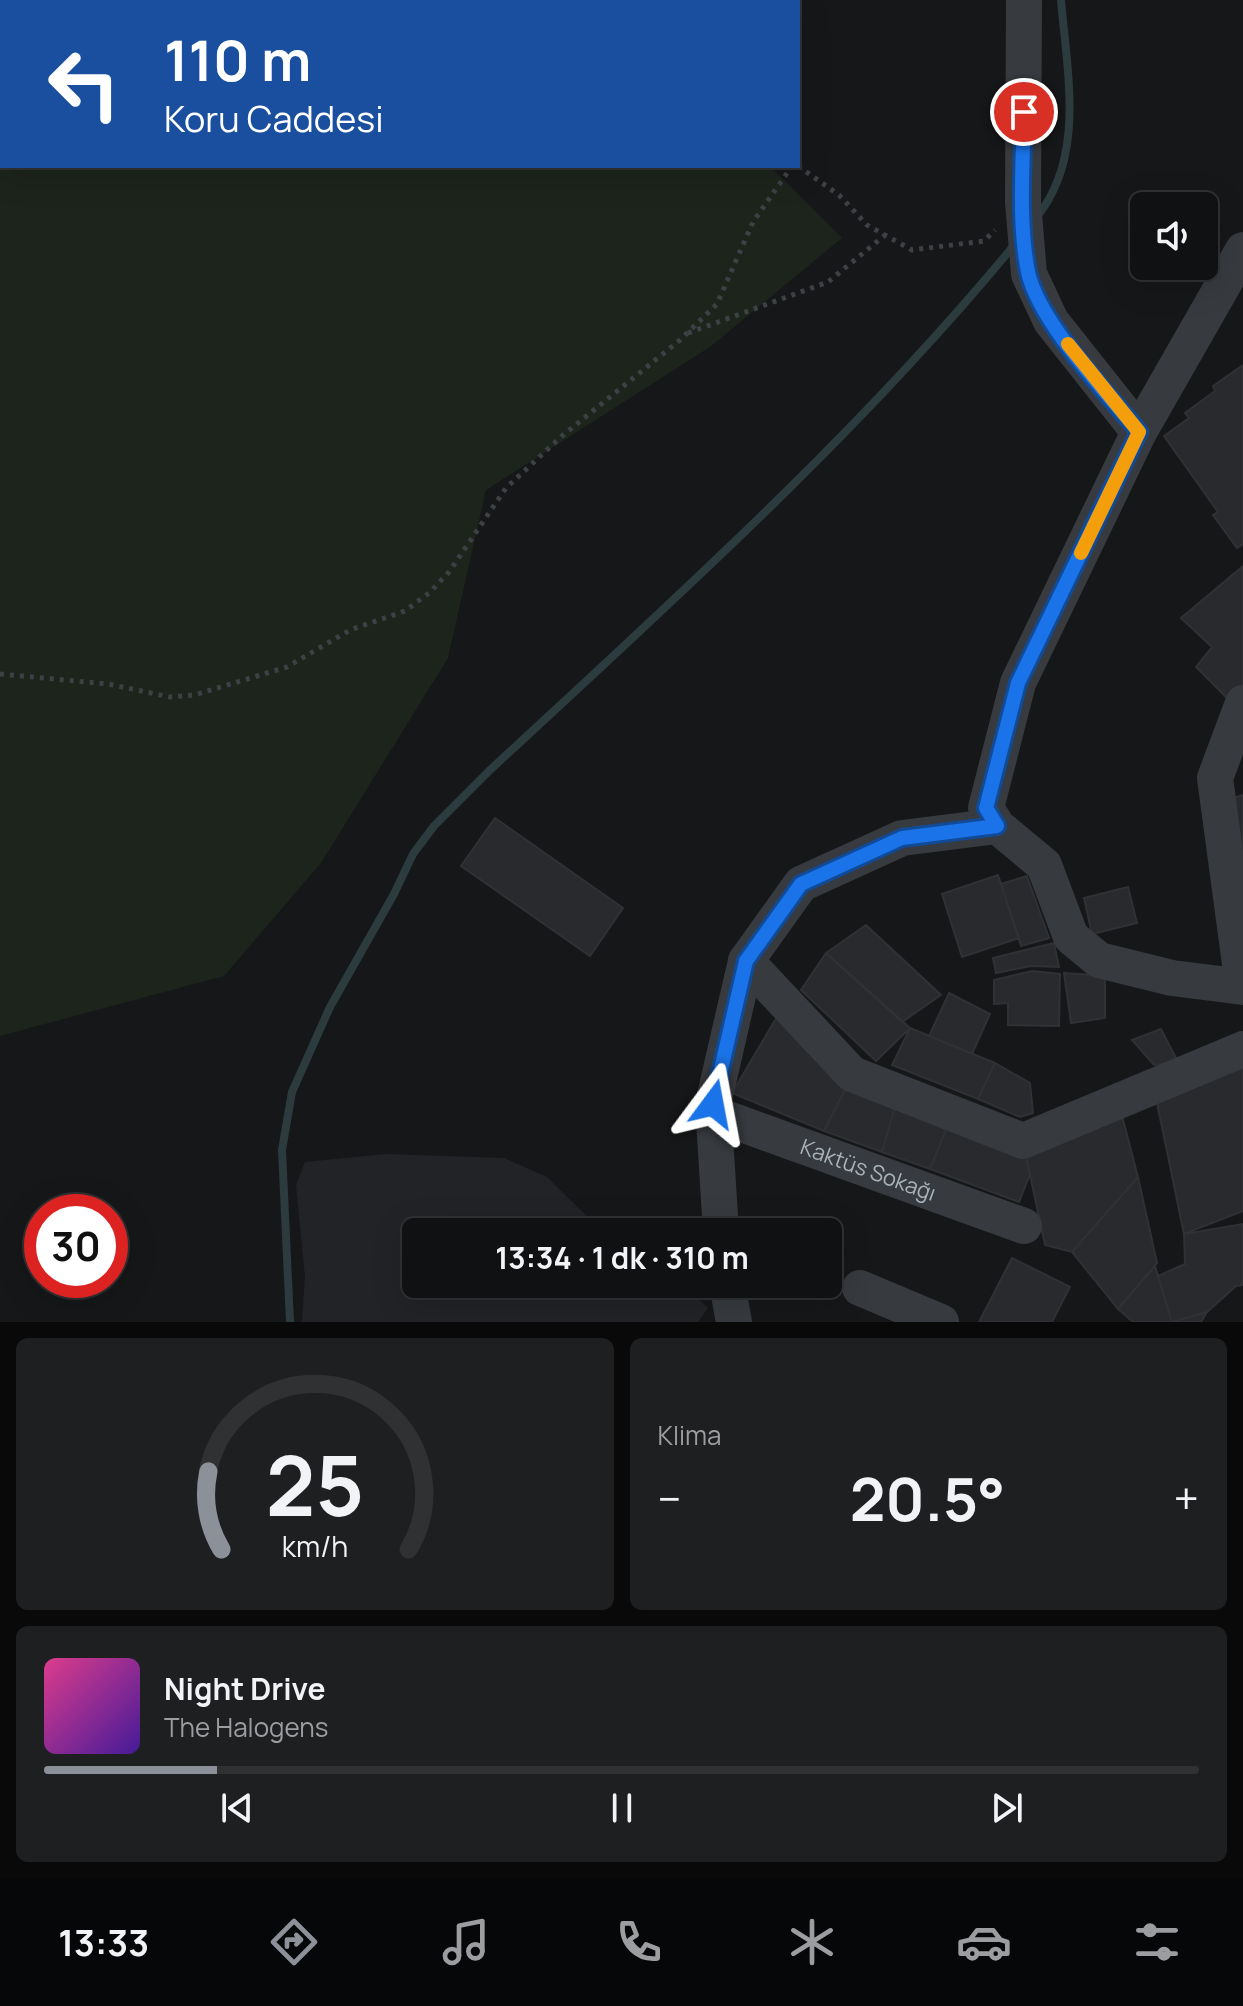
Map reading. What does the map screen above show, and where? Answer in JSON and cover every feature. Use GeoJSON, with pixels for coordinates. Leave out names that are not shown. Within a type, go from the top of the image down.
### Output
{"type":"FeatureCollection","features":[{"type":"Feature","properties":{"kind":"street"},"geometry":{"type":"LineString","coordinates":[[1024,0],[1023,202],[1029,274],[1051,321],[1139,432]]}},
{"type":"Feature","properties":{"kind":"street"},"geometry":{"type":"LineString","coordinates":[[1243,250],[1139,432],[1018,683],[986,808],[997,826],[1044,865],[1071,937],[1099,960],[1172,978],[1243,986],[1215,778],[1235,750],[1243,703]]}},
{"type":"Feature","properties":{"kind":"street"},"geometry":{"type":"LineString","coordinates":[[720,1218],[713,1104],[746,961],[801,884],[902,838],[997,826]]}},
{"type":"Feature","properties":{"kind":"street"},"geometry":{"type":"LineString","coordinates":[[746,961],[852,1074],[1023,1141],[1243,1049]]}},
{"type":"Feature","properties":{"kind":"street","name":"Kaktüs Sokağı"},"geometry":{"type":"LineString","coordinates":[[714,1114],[1024,1226]]}},
{"type":"Feature","properties":{"kind":"street"},"geometry":{"type":"LineString","coordinates":[[860,1288],[941,1322]]}},
{"type":"Feature","properties":{"kind":"street"},"geometry":{"type":"LineString","coordinates":[[730,1298],[734,1322]]}},
{"type":"Feature","properties":{"kind":"path"},"geometry":{"type":"LineString","coordinates":[[0,674],[108,684],[170,697],[194,695],[287,667],[350,630],[405,611],[429,593],[449,572],[506,488],[717,304],[753,222],[794,168]]}},
{"type":"Feature","properties":{"kind":"path"},"geometry":{"type":"LineString","coordinates":[[798,168],[839,195],[867,225],[912,250],[984,241],[1023,202]]}},
{"type":"Feature","properties":{"kind":"path"},"geometry":{"type":"LineString","coordinates":[[685,334],[828,282],[885,235]]}},
{"type":"Feature","properties":{"kind":"shaded area"},"geometry":{"type":"Polygon","coordinates":[[[0,168],[772,168],[842,238],[710,347],[486,490],[448,658],[321,863],[224,976],[0,1036],[0,168]]]}},
{"type":"Feature","properties":{"kind":"shaded area"},"geometry":{"type":"Polygon","coordinates":[[[386,1154],[504,1158],[547,1177],[589,1218],[402,1218],[402,1298],[697,1298],[708,1308],[698,1322],[302,1322],[305,1277],[296,1185],[305,1162],[386,1154]]]}},
{"type":"Feature","properties":{"kind":"building"},"geometry":{"type":"Polygon","coordinates":[[[1243,365],[1243,544],[1237,548],[1213,515],[1218,512],[1164,436],[1189,418],[1185,413],[1215,391],[1213,386],[1243,365]]]}},
{"type":"Feature","properties":{"kind":"building"},"geometry":{"type":"Polygon","coordinates":[[[1243,566],[1243,688],[1231,702],[1196,667],[1212,647],[1181,618],[1243,566]]]}},
{"type":"Feature","properties":{"kind":"building"},"geometry":{"type":"Polygon","coordinates":[[[1243,795],[1243,852],[1230,799],[1243,795]]]}},
{"type":"Feature","properties":{"kind":"building"},"geometry":{"type":"Polygon","coordinates":[[[495,818],[623,908],[590,956],[461,866],[495,818]]]}},
{"type":"Feature","properties":{"kind":"building"},"geometry":{"type":"Polygon","coordinates":[[[998,875],[1019,938],[962,957],[942,894],[998,875]]]}},
{"type":"Feature","properties":{"kind":"building"},"geometry":{"type":"Polygon","coordinates":[[[1027,876],[1049,938],[1021,946],[1001,884],[1027,876]]]}},
{"type":"Feature","properties":{"kind":"building"},"geometry":{"type":"Polygon","coordinates":[[[1128,887],[1137,923],[1092,934],[1084,898],[1128,887]]]}},
{"type":"Feature","properties":{"kind":"building"},"geometry":{"type":"Polygon","coordinates":[[[866,925],[941,995],[902,1022],[826,953],[866,925]]]}},
{"type":"Feature","properties":{"kind":"building"},"geometry":{"type":"Polygon","coordinates":[[[1054,943],[1059,967],[1031,966],[996,973],[993,958],[1054,943]]]}},
{"type":"Feature","properties":{"kind":"building"},"geometry":{"type":"Polygon","coordinates":[[[826,953],[910,1028],[876,1061],[801,990],[826,953]]]}},
{"type":"Feature","properties":{"kind":"building"},"geometry":{"type":"Polygon","coordinates":[[[1032,971],[1060,974],[1059,1026],[1008,1025],[1008,1003],[994,1004],[994,980],[1032,971]]]}},
{"type":"Feature","properties":{"kind":"building"},"geometry":{"type":"Polygon","coordinates":[[[1064,973],[1105,976],[1105,1018],[1071,1023],[1064,973]]]}},
{"type":"Feature","properties":{"kind":"building"},"geometry":{"type":"Polygon","coordinates":[[[949,993],[990,1014],[972,1054],[929,1036],[949,993]]]}},
{"type":"Feature","properties":{"kind":"building"},"geometry":{"type":"Polygon","coordinates":[[[781,1010],[851,1078],[824,1131],[732,1093],[781,1010]]]}},
{"type":"Feature","properties":{"kind":"building"},"geometry":{"type":"Polygon","coordinates":[[[910,1028],[995,1063],[978,1099],[892,1065],[910,1028]]]}},
{"type":"Feature","properties":{"kind":"building"},"geometry":{"type":"Polygon","coordinates":[[[1161,1029],[1178,1062],[1154,1065],[1132,1040],[1161,1029]]]}},
{"type":"Feature","properties":{"kind":"building"},"geometry":{"type":"Polygon","coordinates":[[[995,1063],[1030,1083],[1033,1113],[1020,1117],[978,1099],[995,1063]]]}},
{"type":"Feature","properties":{"kind":"building"},"geometry":{"type":"Polygon","coordinates":[[[1243,1064],[1243,1211],[1184,1234],[1157,1103],[1243,1064]]]}},
{"type":"Feature","properties":{"kind":"building"},"geometry":{"type":"Polygon","coordinates":[[[851,1078],[897,1100],[882,1152],[824,1131],[851,1078]]]}},
{"type":"Feature","properties":{"kind":"building"},"geometry":{"type":"Polygon","coordinates":[[[897,1100],[951,1117],[930,1169],[882,1152],[897,1100]]]}},
{"type":"Feature","properties":{"kind":"building"},"geometry":{"type":"Polygon","coordinates":[[[1121,1112],[1138,1177],[1072,1252],[1045,1245],[1024,1147],[1121,1112]]]}},
{"type":"Feature","properties":{"kind":"building"},"geometry":{"type":"Polygon","coordinates":[[[951,1117],[1024,1147],[1030,1174],[1019,1202],[930,1169],[951,1117]]]}},
{"type":"Feature","properties":{"kind":"building"},"geometry":{"type":"Polygon","coordinates":[[[1138,1177],[1157,1263],[1118,1309],[1072,1252],[1138,1177]]]}},
{"type":"Feature","properties":{"kind":"building"},"geometry":{"type":"Polygon","coordinates":[[[1243,1224],[1243,1285],[1236,1286],[1207,1312],[1172,1322],[1158,1276],[1185,1264],[1184,1234],[1243,1224]]]}},
{"type":"Feature","properties":{"kind":"building"},"geometry":{"type":"Polygon","coordinates":[[[1012,1258],[1070,1287],[1052,1322],[979,1322],[1012,1258]]]}},
{"type":"Feature","properties":{"kind":"building"},"geometry":{"type":"Polygon","coordinates":[[[1155,1266],[1172,1322],[1133,1322],[1118,1309],[1155,1266]]]}},
{"type":"Feature","properties":{"kind":"building"},"geometry":{"type":"Polygon","coordinates":[[[1207,1312],[1201,1322],[1172,1322],[1207,1312]]]}},
{"type":"Feature","properties":{"kind":"waterway"},"geometry":{"type":"LineString","coordinates":[[1036,218],[1052,194],[1062,168],[1067,141],[1069,85],[1061,0]]}},
{"type":"Feature","properties":{"kind":"waterway"},"geometry":{"type":"LineString","coordinates":[[290,1322],[282,1150],[292,1092],[330,1007],[413,854],[434,826],[489,771],[827,451],[892,384],[1015,244]]}},
{"type":"Feature","properties":{"kind":"slow traffic"},"geometry":{"type":"LineString","coordinates":[[1068,344],[1139,432],[1081,553]]}},
{"type":"Feature","properties":{"kind":"route"},"geometry":{"type":"LineString","coordinates":[[713,1104],[746,961],[801,884],[902,838],[997,826],[986,808],[1018,683],[1139,432],[1051,321],[1029,274],[1023,202],[1024,112]]}}]}
